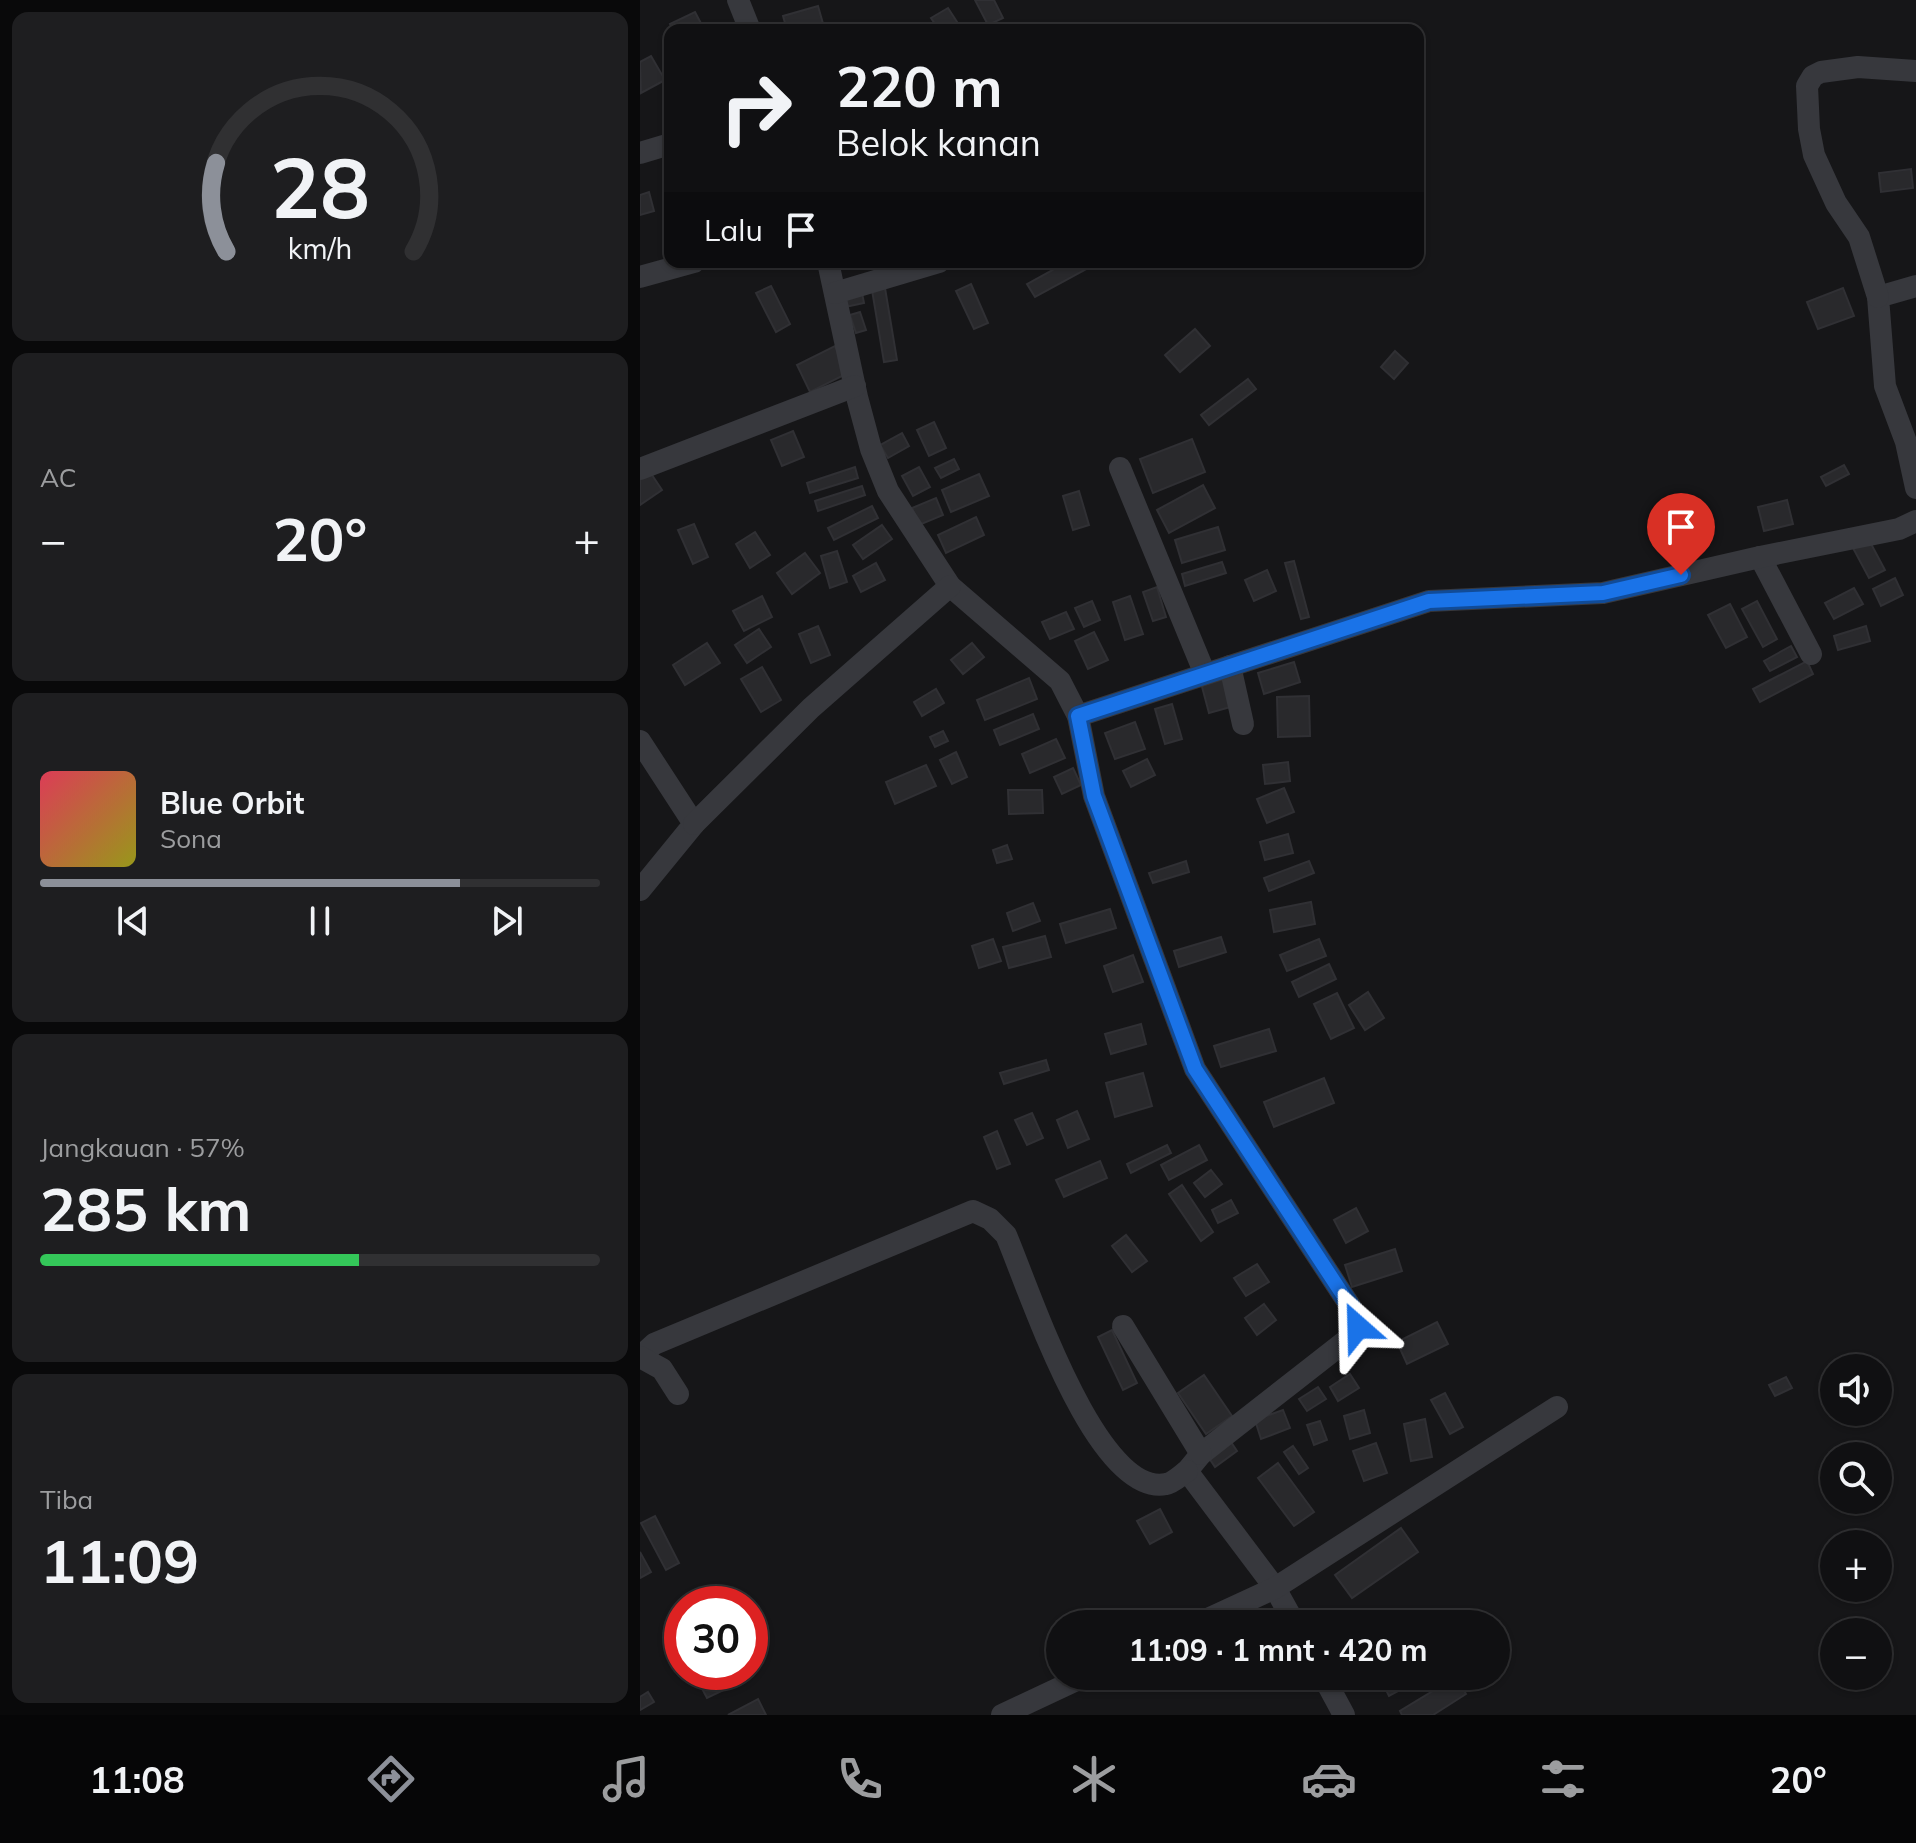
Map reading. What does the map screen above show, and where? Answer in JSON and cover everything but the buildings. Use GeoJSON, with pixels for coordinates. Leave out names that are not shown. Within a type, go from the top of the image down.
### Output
{"type":"FeatureCollection","features":[{"type":"Feature","properties":{"kind":"street"},"geometry":{"type":"LineString","coordinates":[[738,0],[748,24]]}},
{"type":"Feature","properties":{"kind":"street"},"geometry":{"type":"LineString","coordinates":[[1916,71],[1858,67],[1821,72],[1813,76],[1807,86],[1814,155],[1836,203],[1859,237],[1878,297],[1885,386],[1911,440],[1916,488]]}},
{"type":"Feature","properties":{"kind":"street"},"geometry":{"type":"LineString","coordinates":[[640,153],[664,146]]}},
{"type":"Feature","properties":{"kind":"street"},"geometry":{"type":"LineString","coordinates":[[640,277],[672,268]]}},
{"type":"Feature","properties":{"kind":"street"},"geometry":{"type":"LineString","coordinates":[[678,1394],[662,1369],[640,1357],[647,1349],[973,1211],[990,1219],[1006,1235],[1074,1399],[1105,1449],[1147,1483],[1168,1484],[1352,1336],[1358,1327],[1358,1318],[1195,1069],[1094,796],[1078,716],[1060,681],[950,586],[888,491],[871,449],[829,268]]}},
{"type":"Feature","properties":{"kind":"street"},"geometry":{"type":"LineString","coordinates":[[835,293],[919,268]]}},
{"type":"Feature","properties":{"kind":"street"},"geometry":{"type":"LineString","coordinates":[[1878,297],[1916,286]]}},
{"type":"Feature","properties":{"kind":"street"},"geometry":{"type":"LineString","coordinates":[[640,469],[855,386]]}},
{"type":"Feature","properties":{"kind":"street"},"geometry":{"type":"LineString","coordinates":[[1120,468],[1205,674]]}},
{"type":"Feature","properties":{"kind":"street"},"geometry":{"type":"LineString","coordinates":[[1078,716],[1429,601],[1603,593],[1899,529],[1916,521]]}},
{"type":"Feature","properties":{"kind":"street"},"geometry":{"type":"LineString","coordinates":[[1760,557],[1811,654]]}},
{"type":"Feature","properties":{"kind":"street"},"geometry":{"type":"LineString","coordinates":[[640,890],[694,824],[811,708],[950,586]]}},
{"type":"Feature","properties":{"kind":"street"},"geometry":{"type":"LineString","coordinates":[[1230,666],[1243,724]]}},
{"type":"Feature","properties":{"kind":"street"},"geometry":{"type":"LineString","coordinates":[[640,741],[694,824]]}},
{"type":"Feature","properties":{"kind":"street"},"geometry":{"type":"LineString","coordinates":[[1123,1326],[1194,1462],[1287,1610]]}},
{"type":"Feature","properties":{"kind":"street"},"geometry":{"type":"LineString","coordinates":[[1227,1610],[1275,1588],[1557,1407]]}},
{"type":"Feature","properties":{"kind":"street"},"geometry":{"type":"LineString","coordinates":[[1002,1715],[1055,1690]]}},
{"type":"Feature","properties":{"kind":"street"},"geometry":{"type":"LineString","coordinates":[[1331,1690],[1344,1715]]}},
{"type":"Feature","properties":{"kind":"route"},"geometry":{"type":"LineString","coordinates":[[1358,1327],[1358,1318],[1195,1069],[1094,796],[1078,716],[1429,601],[1603,593],[1681,575]]}}]}
